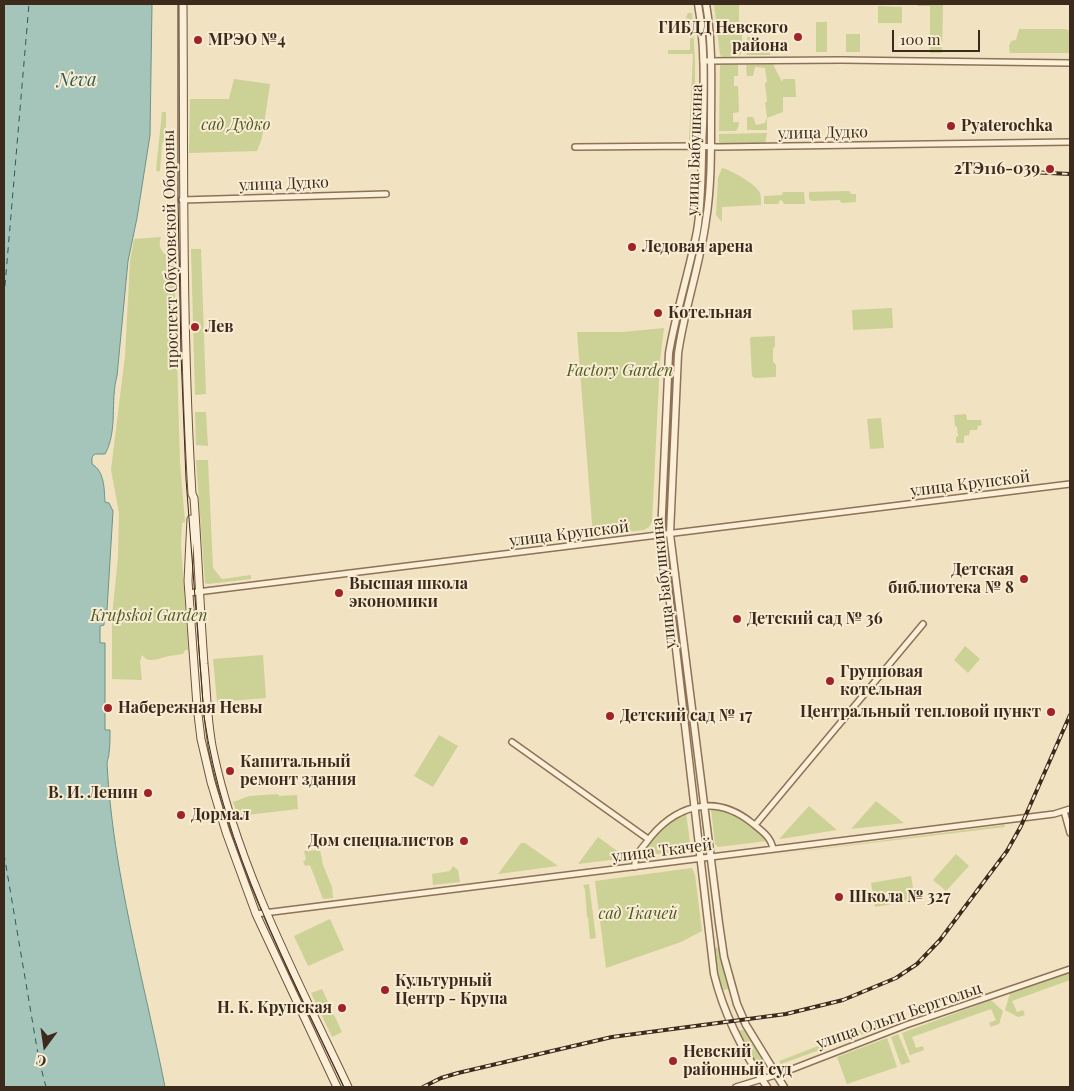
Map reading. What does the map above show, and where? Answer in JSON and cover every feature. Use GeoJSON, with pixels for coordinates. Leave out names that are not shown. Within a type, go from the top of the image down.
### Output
{"type":"FeatureCollection","features":[{"type":"Feature","properties":{"kind":"main road","name":"проспект Обуховской Обороны"},"geometry":{"type":"LineString","coordinates":[[183,4],[182,200],[186,354],[192,494],[194,498],[208,716],[213,749],[235,828],[267,912],[348,1087]]}},
{"type":"Feature","properties":{"kind":"main road","name":"проспект Обуховской Обороны"},"geometry":{"type":"LineString","coordinates":[[192,494],[190,498],[189,594],[198,717],[204,753],[222,819],[256,914],[337,1087]]}},
{"type":"Feature","properties":{"kind":"street","name":"улица Бабушкина"},"geometry":{"type":"LineString","coordinates":[[698,4],[703,61],[701,198],[698,224],[673,327],[669,353],[660,535],[695,808],[711,953],[720,998],[732,1027],[744,1051],[767,1087]]}},
{"type":"Feature","properties":{"kind":"street","name":"улица Бабушкина"},"geometry":{"type":"LineString","coordinates":[[706,4],[711,60],[711,147],[706,220],[701,250],[681,329],[678,354],[670,534],[703,806],[724,957],[733,992],[746,1025],[784,1087]]}},
{"type":"Feature","properties":{"kind":"street"},"geometry":{"type":"LineString","coordinates":[[703,61],[1070,62]]}},
{"type":"Feature","properties":{"kind":"street","name":"улица Дудко"},"geometry":{"type":"LineString","coordinates":[[576,147],[1070,142]]}},
{"type":"Feature","properties":{"kind":"street","name":"улица Дудко"},"geometry":{"type":"LineString","coordinates":[[182,200],[386,194]]}},
{"type":"Feature","properties":{"kind":"street","name":"улица Крупской"},"geometry":{"type":"LineString","coordinates":[[189,594],[1070,484]]}},
{"type":"Feature","properties":{"kind":"street"},"geometry":{"type":"LineString","coordinates":[[755,825],[923,624]]}},
{"type":"Feature","properties":{"kind":"street"},"geometry":{"type":"LineString","coordinates":[[512,742],[648,839]]}},
{"type":"Feature","properties":{"kind":"street"},"geometry":{"type":"LineString","coordinates":[[635,867],[634,861],[648,839],[661,825],[683,810],[703,806],[730,810],[755,825],[772,842],[773,849]]}},
{"type":"Feature","properties":{"kind":"street","name":"улица Ткачей"},"geometry":{"type":"LineString","coordinates":[[256,914],[1064,812],[1070,809]]}},
{"type":"Feature","properties":{"kind":"street"},"geometry":{"type":"LineString","coordinates":[[1064,812],[1070,832]]}},
{"type":"Feature","properties":{"kind":"street","name":"улица Ольги Берггольц"},"geometry":{"type":"LineString","coordinates":[[736,1087],[776,1075],[906,1025],[1070,968]]}},
{"type":"Feature","properties":{"kind":"street"},"geometry":{"type":"LineString","coordinates":[[720,998],[733,992]]}},
{"type":"Feature","properties":{"kind":"street"},"geometry":{"type":"LineString","coordinates":[[732,1027],[746,1025]]}},
{"type":"Feature","properties":{"kind":"green space"},"geometry":{"type":"Polygon","coordinates":[[[714,4],[739,4],[739,34],[742,34],[742,52],[739,56],[723,57],[720,55],[714,4]]]}},
{"type":"Feature","properties":{"kind":"green space"},"geometry":{"type":"Polygon","coordinates":[[[918,4],[943,4],[942,53],[930,53],[930,6],[918,6],[918,4]]]}},
{"type":"Feature","properties":{"kind":"green space"},"geometry":{"type":"Polygon","coordinates":[[[878,6],[902,7],[902,23],[878,23],[878,6]]]}},
{"type":"Feature","properties":{"kind":"green space"},"geometry":{"type":"Polygon","coordinates":[[[688,13],[692,13],[695,60],[695,138],[693,140],[689,140],[693,54],[668,54],[668,50],[690,50],[690,19],[686,18],[688,13]]]}},
{"type":"Feature","properties":{"kind":"green space"},"geometry":{"type":"Polygon","coordinates":[[[816,22],[827,22],[827,52],[816,52],[816,22]]]}},
{"type":"Feature","properties":{"kind":"green space"},"geometry":{"type":"Polygon","coordinates":[[[1019,29],[1065,29],[1070,31],[1070,53],[1010,53],[1009,46],[1011,41],[1016,40],[1019,29]]]}},
{"type":"Feature","properties":{"kind":"green space"},"geometry":{"type":"Polygon","coordinates":[[[846,34],[860,34],[860,52],[846,52],[846,34]]]}},
{"type":"Feature","properties":{"kind":"green space"},"geometry":{"type":"Polygon","coordinates":[[[747,37],[753,37],[756,46],[772,45],[770,55],[747,55],[747,37]]]}},
{"type":"Feature","properties":{"kind":"green space"},"geometry":{"type":"Polygon","coordinates":[[[773,64],[782,82],[783,79],[795,79],[796,97],[783,97],[783,112],[767,118],[767,130],[747,130],[747,117],[753,117],[756,125],[765,123],[767,117],[765,102],[767,102],[765,83],[767,82],[765,68],[755,67],[753,76],[747,76],[746,65],[773,64]]]}},
{"type":"Feature","properties":{"kind":"green space"},"geometry":{"type":"Polygon","coordinates":[[[720,65],[738,65],[738,76],[734,76],[734,86],[738,86],[739,112],[733,113],[733,122],[739,122],[736,131],[719,131],[720,65]]]}},
{"type":"Feature","properties":{"kind":"green space","name":"сад Дудко"},"geometry":{"type":"Polygon","coordinates":[[[234,79],[270,84],[262,138],[257,151],[189,153],[190,99],[229,99],[234,79]]]}},
{"type":"Feature","properties":{"kind":"green space"},"geometry":{"type":"Polygon","coordinates":[[[162,112],[166,112],[166,137],[162,144],[159,172],[156,170],[162,112]]]}},
{"type":"Feature","properties":{"kind":"green space"},"geometry":{"type":"Polygon","coordinates":[[[767,133],[765,143],[719,143],[719,134],[767,133]]]}},
{"type":"Feature","properties":{"kind":"green space"},"geometry":{"type":"Polygon","coordinates":[[[722,168],[737,174],[758,189],[761,205],[722,207],[722,222],[716,215],[718,178],[722,168]]]}},
{"type":"Feature","properties":{"kind":"green space"},"geometry":{"type":"Polygon","coordinates":[[[849,191],[851,194],[856,194],[856,202],[841,203],[840,200],[812,201],[809,199],[809,192],[849,191]]]}},
{"type":"Feature","properties":{"kind":"green space"},"geometry":{"type":"Polygon","coordinates":[[[783,192],[804,192],[805,204],[784,204],[780,200],[778,204],[764,204],[764,196],[782,195],[783,192]]]}},
{"type":"Feature","properties":{"kind":"green space","name":"Krupskoi Garden"},"geometry":{"type":"Polygon","coordinates":[[[161,237],[160,248],[167,255],[174,257],[180,463],[185,522],[182,523],[181,545],[188,650],[185,650],[183,654],[155,660],[148,660],[142,655],[140,661],[142,680],[112,679],[112,616],[118,557],[119,513],[111,470],[125,356],[130,261],[134,239],[161,237]]]}},
{"type":"Feature","properties":{"kind":"green space"},"geometry":{"type":"Polygon","coordinates":[[[191,249],[201,249],[206,394],[195,395],[191,249]]]}},
{"type":"Feature","properties":{"kind":"green space"},"geometry":{"type":"Polygon","coordinates":[[[892,308],[893,328],[853,330],[852,310],[892,308]]]}},
{"type":"Feature","properties":{"kind":"green space","name":"Factory Garden"},"geometry":{"type":"Polygon","coordinates":[[[664,328],[660,361],[652,522],[644,530],[593,536],[577,332],[623,332],[664,328]]]}},
{"type":"Feature","properties":{"kind":"green space"},"geometry":{"type":"Polygon","coordinates":[[[775,336],[773,362],[776,365],[776,377],[755,378],[752,376],[750,339],[751,337],[775,336]]]}},
{"type":"Feature","properties":{"kind":"green space"},"geometry":{"type":"Polygon","coordinates":[[[195,412],[206,412],[208,446],[196,445],[195,412]]]}},
{"type":"Feature","properties":{"kind":"green space"},"geometry":{"type":"Polygon","coordinates":[[[966,414],[967,420],[981,420],[982,425],[978,426],[977,430],[970,430],[969,435],[964,436],[964,443],[956,443],[956,437],[958,436],[954,415],[966,414]]]}},
{"type":"Feature","properties":{"kind":"green space"},"geometry":{"type":"Polygon","coordinates":[[[881,418],[884,448],[870,449],[867,419],[881,418]]]}},
{"type":"Feature","properties":{"kind":"green space"},"geometry":{"type":"Polygon","coordinates":[[[196,460],[208,460],[213,568],[222,579],[251,575],[251,579],[205,583],[196,460]]]}},
{"type":"Feature","properties":{"kind":"green space"},"geometry":{"type":"Polygon","coordinates":[[[965,646],[980,659],[968,673],[954,660],[965,646]]]}},
{"type":"Feature","properties":{"kind":"green space"},"geometry":{"type":"Polygon","coordinates":[[[263,655],[266,698],[217,702],[213,659],[263,655]]]}},
{"type":"Feature","properties":{"kind":"green space"},"geometry":{"type":"Polygon","coordinates":[[[439,735],[458,746],[433,787],[414,776],[439,735]]]}},
{"type":"Feature","properties":{"kind":"green space"},"geometry":{"type":"Polygon","coordinates":[[[278,794],[279,796],[297,795],[298,809],[238,816],[233,802],[249,796],[278,794]]]}},
{"type":"Feature","properties":{"kind":"green space"},"geometry":{"type":"Polygon","coordinates":[[[876,801],[904,823],[851,829],[876,801]]]}},
{"type":"Feature","properties":{"kind":"green space"},"geometry":{"type":"Polygon","coordinates":[[[809,806],[837,830],[780,839],[780,838],[809,806]]]}},
{"type":"Feature","properties":{"kind":"green space"},"geometry":{"type":"Polygon","coordinates":[[[711,809],[727,812],[741,819],[766,838],[767,841],[718,847],[715,844],[711,809]]]}},
{"type":"Feature","properties":{"kind":"green space"},"geometry":{"type":"Polygon","coordinates":[[[686,813],[691,850],[640,856],[665,824],[686,813]]]}},
{"type":"Feature","properties":{"kind":"green space"},"geometry":{"type":"Polygon","coordinates":[[[1004,825],[1005,827],[770,855],[1004,825]]]}},
{"type":"Feature","properties":{"kind":"green space"},"geometry":{"type":"Polygon","coordinates":[[[598,837],[627,858],[578,864],[598,837]]]}},
{"type":"Feature","properties":{"kind":"green space"},"geometry":{"type":"Polygon","coordinates":[[[521,843],[525,843],[558,866],[498,874],[521,843]]]}},
{"type":"Feature","properties":{"kind":"green space"},"geometry":{"type":"Polygon","coordinates":[[[320,850],[323,865],[332,887],[333,898],[323,899],[310,865],[305,866],[303,861],[306,860],[304,851],[320,850]]]}},
{"type":"Feature","properties":{"kind":"green space"},"geometry":{"type":"Polygon","coordinates":[[[956,854],[969,866],[946,891],[933,880],[956,854]]]}},
{"type":"Feature","properties":{"kind":"green space"},"geometry":{"type":"Polygon","coordinates":[[[453,866],[458,870],[460,882],[433,885],[432,874],[450,871],[453,866]]]}},
{"type":"Feature","properties":{"kind":"green space","name":"сад Ткачей"},"geometry":{"type":"Polygon","coordinates":[[[692,868],[695,875],[702,931],[681,942],[606,968],[595,881],[692,868]]]}},
{"type":"Feature","properties":{"kind":"green space"},"geometry":{"type":"Polygon","coordinates":[[[911,876],[915,900],[875,907],[871,883],[911,876]]]}},
{"type":"Feature","properties":{"kind":"green space"},"geometry":{"type":"Polygon","coordinates":[[[589,884],[596,938],[590,939],[583,885],[589,884]]]}},
{"type":"Feature","properties":{"kind":"green space"},"geometry":{"type":"Polygon","coordinates":[[[330,919],[344,950],[308,966],[294,936],[330,919]]]}},
{"type":"Feature","properties":{"kind":"green space"},"geometry":{"type":"Polygon","coordinates":[[[718,947],[728,988],[724,990],[721,988],[714,949],[718,947]]]}},
{"type":"Feature","properties":{"kind":"green space"},"geometry":{"type":"Polygon","coordinates":[[[1070,971],[1070,980],[1012,1001],[1017,1012],[1023,1010],[1025,1015],[1018,1017],[1005,1010],[1010,993],[1070,971]]]}},
{"type":"Feature","properties":{"kind":"green space"},"geometry":{"type":"Polygon","coordinates":[[[322,989],[342,1032],[332,1037],[311,993],[322,989]]]}},
{"type":"Feature","properties":{"kind":"green space"},"geometry":{"type":"Polygon","coordinates":[[[991,1000],[1003,1011],[999,1024],[991,1027],[989,1023],[996,1020],[991,1009],[912,1037],[916,1048],[923,1046],[924,1050],[910,1055],[902,1033],[991,1000]]]}},
{"type":"Feature","properties":{"kind":"green space"},"geometry":{"type":"Polygon","coordinates":[[[894,1017],[896,1022],[781,1064],[779,1061],[894,1017]]]}},
{"type":"Feature","properties":{"kind":"green space"},"geometry":{"type":"Polygon","coordinates":[[[745,1030],[766,1066],[765,1068],[759,1069],[751,1058],[738,1031],[745,1030]]]}},
{"type":"Feature","properties":{"kind":"green space"},"geometry":{"type":"Polygon","coordinates":[[[898,1034],[910,1062],[901,1065],[891,1037],[898,1034]]]}},
{"type":"Feature","properties":{"kind":"green space"},"geometry":{"type":"Polygon","coordinates":[[[887,1038],[897,1067],[847,1084],[837,1057],[887,1038]]]}},
{"type":"Feature","properties":{"kind":"water","name":"Neva"},"geometry":{"type":"Polygon","coordinates":[[[4,4],[152,4],[150,135],[128,261],[114,396],[113,426],[105,454],[95,454],[92,457],[92,464],[102,476],[105,502],[109,503],[113,511],[107,610],[105,610],[104,625],[100,626],[100,643],[105,643],[105,730],[110,730],[110,748],[107,764],[110,805],[122,886],[165,1087],[4,1087],[4,4]]]}},
{"type":"Feature","properties":{"kind":"ferry route"},"geometry":{"type":"LineString","coordinates":[[4,297],[29,4]]}},
{"type":"Feature","properties":{"kind":"ferry route"},"geometry":{"type":"LineString","coordinates":[[4,854],[39,1060],[46,1087]]}},
{"type":"Feature","properties":{"kind":"tram line"},"geometry":{"type":"LineString","coordinates":[[178,4],[178,200],[181,354],[186,479],[204,716],[213,765],[226,813],[242,860],[280,952],[344,1087]]}},
{"type":"Feature","properties":{"kind":"railway"},"geometry":{"type":"LineString","coordinates":[[1029,172],[1070,174]]}},
{"type":"Feature","properties":{"kind":"railway"},"geometry":{"type":"LineString","coordinates":[[423,1087],[441,1078],[458,1073],[612,1037],[786,1014],[843,1000],[896,978],[917,964],[940,940],[1007,851],[1021,826],[1070,715]]}},
{"type":"Feature","properties":{"kind":"place","name":"ГИБДД Невского района"},"geometry":{"type":"Point","coordinates":[798,37]}},
{"type":"Feature","properties":{"kind":"place","name":"МРЭО №4"},"geometry":{"type":"Point","coordinates":[198,40]}},
{"type":"Feature","properties":{"kind":"place","name":"Pyaterochka"},"geometry":{"type":"Point","coordinates":[951,126]}},
{"type":"Feature","properties":{"kind":"place","name":"2ТЭ116-039"},"geometry":{"type":"Point","coordinates":[1050,169]}},
{"type":"Feature","properties":{"kind":"place","name":"Ледовая арена"},"geometry":{"type":"Point","coordinates":[632,247]}},
{"type":"Feature","properties":{"kind":"place","name":"Котельная"},"geometry":{"type":"Point","coordinates":[658,313]}},
{"type":"Feature","properties":{"kind":"place","name":"Лев"},"geometry":{"type":"Point","coordinates":[195,327]}},
{"type":"Feature","properties":{"kind":"place","name":"Детская библиотека № 8"},"geometry":{"type":"Point","coordinates":[1024,579]}},
{"type":"Feature","properties":{"kind":"place","name":"Высшая школа экономики"},"geometry":{"type":"Point","coordinates":[339,593]}},
{"type":"Feature","properties":{"kind":"place","name":"Детский сад № 36"},"geometry":{"type":"Point","coordinates":[737,619]}},
{"type":"Feature","properties":{"kind":"place","name":"Групповая котельная"},"geometry":{"type":"Point","coordinates":[830,681]}},
{"type":"Feature","properties":{"kind":"place","name":"Набережная Невы"},"geometry":{"type":"Point","coordinates":[108,708]}},
{"type":"Feature","properties":{"kind":"place","name":"Центральный тепловой пункт"},"geometry":{"type":"Point","coordinates":[1051,712]}},
{"type":"Feature","properties":{"kind":"place","name":"Детский сад № 17"},"geometry":{"type":"Point","coordinates":[610,716]}},
{"type":"Feature","properties":{"kind":"place","name":"Капитальный ремонт здания"},"geometry":{"type":"Point","coordinates":[230,771]}},
{"type":"Feature","properties":{"kind":"place","name":"В. И. Ленин"},"geometry":{"type":"Point","coordinates":[148,793]}},
{"type":"Feature","properties":{"kind":"place","name":"Дормал"},"geometry":{"type":"Point","coordinates":[181,815]}},
{"type":"Feature","properties":{"kind":"place","name":"Дом специалистов"},"geometry":{"type":"Point","coordinates":[464,841]}},
{"type":"Feature","properties":{"kind":"place","name":"Школа № 327"},"geometry":{"type":"Point","coordinates":[839,897]}},
{"type":"Feature","properties":{"kind":"place","name":"Культурный Центр - Крупа"},"geometry":{"type":"Point","coordinates":[385,990]}},
{"type":"Feature","properties":{"kind":"place","name":"Н. К. Крупская"},"geometry":{"type":"Point","coordinates":[342,1008]}},
{"type":"Feature","properties":{"kind":"place","name":"Невский районный суд"},"geometry":{"type":"Point","coordinates":[673,1061]}}]}
